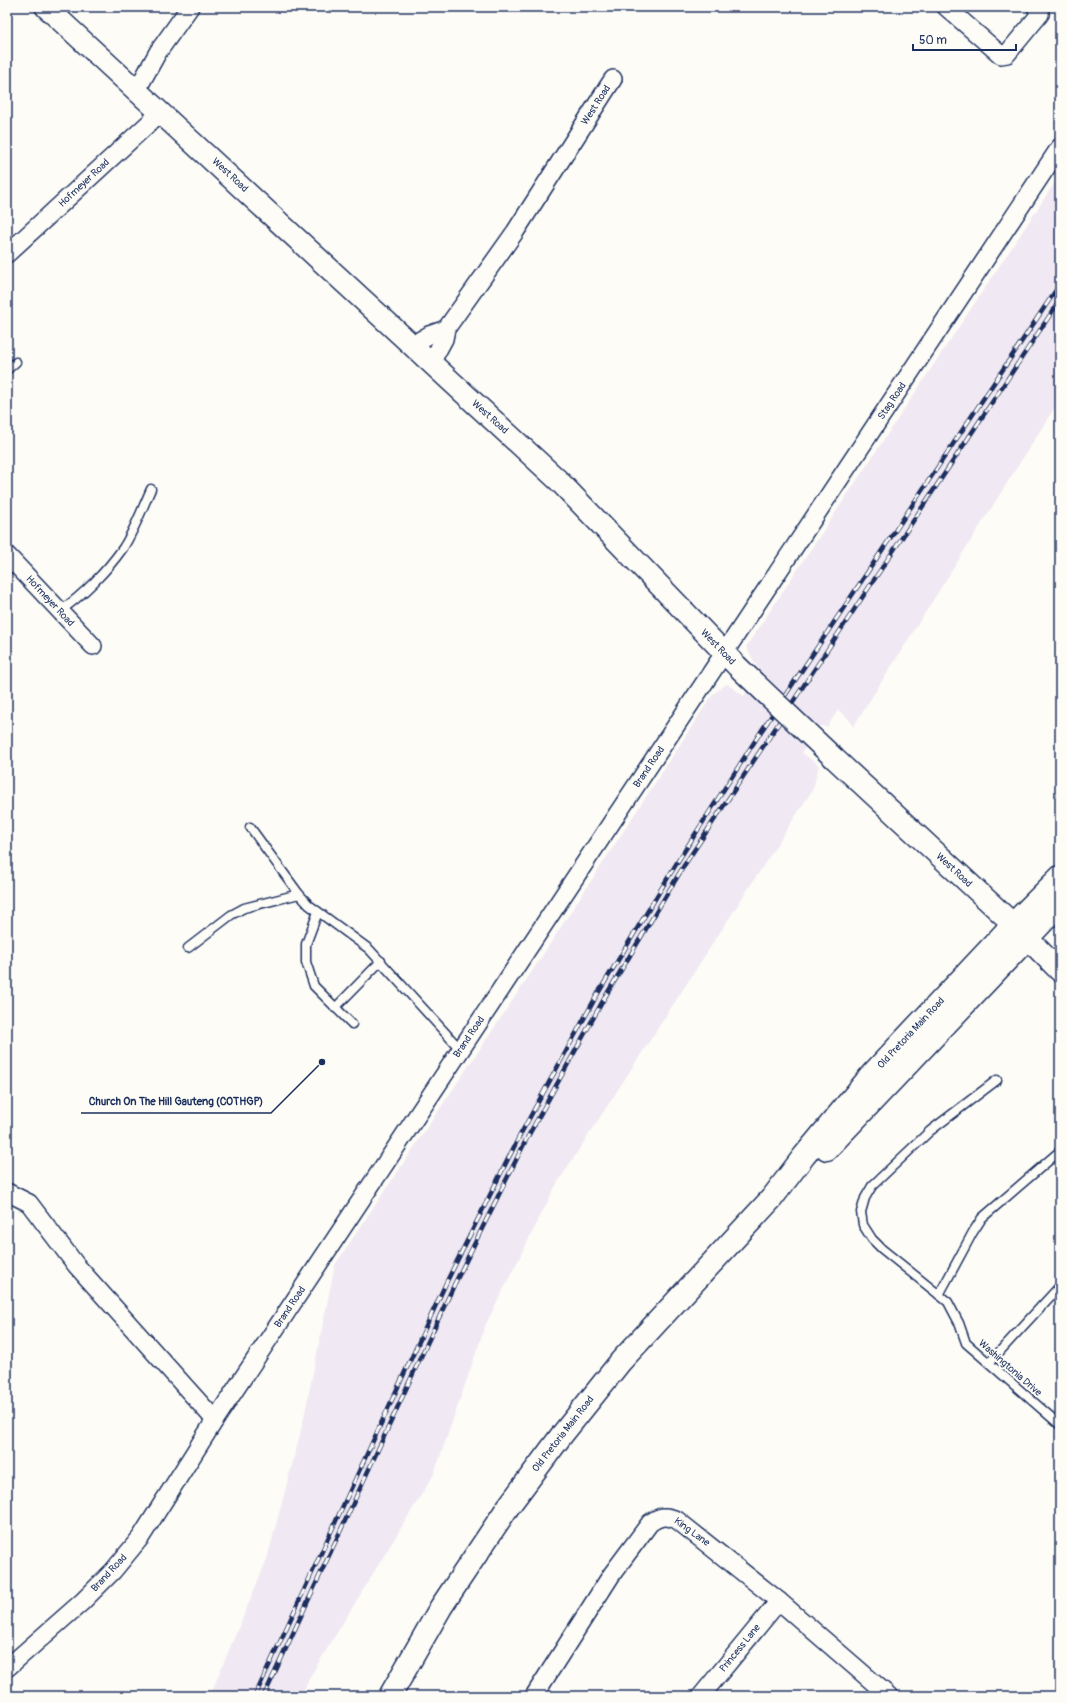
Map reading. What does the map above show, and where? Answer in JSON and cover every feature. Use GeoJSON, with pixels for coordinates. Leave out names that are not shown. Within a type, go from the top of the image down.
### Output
{"type":"FeatureCollection","features":[{"type":"Feature","properties":{"kind":"main road","name":"Old Pretoria Main Road"},"geometry":{"type":"LineString","coordinates":[[390,1696],[441,1607],[508,1507],[556,1442],[621,1361],[772,1198],[804,1156],[873,1073],[1020,931],[1060,877]]}},
{"type":"Feature","properties":{"kind":"main road","name":"Old Pretoria Main Road"},"geometry":{"type":"LineString","coordinates":[[1020,931],[1060,904]]}},
{"type":"Feature","properties":{"kind":"street","name":"West Road"},"geometry":{"type":"LineString","coordinates":[[46,7],[431,363],[560,480],[730,660],[1020,931],[1060,971]]}},
{"type":"Feature","properties":{"kind":"street"},"geometry":{"type":"LineString","coordinates":[[137,90],[158,52],[190,7]]}},
{"type":"Feature","properties":{"kind":"street"},"geometry":{"type":"LineString","coordinates":[[946,7],[999,54],[1004,55],[1040,14],[1036,7]]}},
{"type":"Feature","properties":{"kind":"street","name":"West Road"},"geometry":{"type":"LineString","coordinates":[[431,363],[444,339],[446,329],[515,232],[613,79]]}},
{"type":"Feature","properties":{"kind":"street","name":"Hofmeyer Road"},"geometry":{"type":"LineString","coordinates":[[7,254],[161,112]]}},
{"type":"Feature","properties":{"kind":"street","name":"Stag Road"},"geometry":{"type":"LineString","coordinates":[[730,660],[1060,147]]}},
{"type":"Feature","properties":{"kind":"street"},"geometry":{"type":"LineString","coordinates":[[412,345],[429,335],[446,329]]}},
{"type":"Feature","properties":{"kind":"street","name":"Hofmeyer Road"},"geometry":{"type":"LineString","coordinates":[[7,555],[93,646]]}},
{"type":"Feature","properties":{"kind":"street","name":"Brand Road"},"geometry":{"type":"LineString","coordinates":[[7,1668],[82,1602],[113,1571],[141,1537],[214,1420],[461,1050],[730,660]]}},
{"type":"Feature","properties":{"kind":"street"},"geometry":{"type":"LineString","coordinates":[[7,1192],[29,1203],[76,1265],[214,1420]]}},
{"type":"Feature","properties":{"kind":"street","name":"King Lane"},"geometry":{"type":"LineString","coordinates":[[534,1696],[612,1574],[650,1523],[658,1517],[668,1516],[677,1520],[779,1601],[889,1696]]}},
{"type":"Feature","properties":{"kind":"street","name":"Princess Lane"},"geometry":{"type":"LineString","coordinates":[[701,1696],[779,1601]]}},
{"type":"Feature","properties":{"kind":"lane"},"geometry":{"type":"LineString","coordinates":[[7,370],[16,362]]}},
{"type":"Feature","properties":{"kind":"lane"},"geometry":{"type":"LineString","coordinates":[[60,611],[74,602],[97,579],[124,547],[151,489]]}},
{"type":"Feature","properties":{"kind":"lane"},"geometry":{"type":"LineString","coordinates":[[250,827],[299,894],[318,912],[355,937],[381,961],[461,1050]]}},
{"type":"Feature","properties":{"kind":"lane"},"geometry":{"type":"LineString","coordinates":[[188,948],[231,915],[244,908],[299,894]]}},
{"type":"Feature","properties":{"kind":"lane"},"geometry":{"type":"LineString","coordinates":[[318,912],[306,944],[306,962],[314,986],[352,1024]]}},
{"type":"Feature","properties":{"kind":"lane"},"geometry":{"type":"LineString","coordinates":[[335,1008],[381,961]]}},
{"type":"Feature","properties":{"kind":"lane"},"geometry":{"type":"LineString","coordinates":[[997,1080],[930,1131],[872,1186],[865,1198],[861,1212],[863,1225],[872,1239],[882,1249],[939,1295],[972,1232],[982,1218],[1060,1151]]}},
{"type":"Feature","properties":{"kind":"lane"},"geometry":{"type":"LineString","coordinates":[[989,1363],[1060,1286]]}},
{"type":"Feature","properties":{"kind":"lane","name":"Washingtonia Drive"},"geometry":{"type":"LineString","coordinates":[[939,1295],[948,1302],[956,1315],[966,1343],[1060,1425]]}},
{"type":"Feature","properties":{"kind":"shaded area"},"geometry":{"type":"Polygon","coordinates":[[[1060,175],[1060,399],[853,727],[849,719],[838,710],[827,727],[817,725],[802,753],[819,765],[813,789],[556,1185],[486,1324],[434,1474],[311,1675],[301,1696],[210,1696],[267,1559],[302,1427],[335,1265],[533,970],[713,694],[727,684],[744,696],[759,670],[746,647],[1060,175]]]}},
{"type":"Feature","properties":{"kind":"railway"},"geometry":{"type":"LineString","coordinates":[[255,1696],[447,1281],[519,1137],[597,995],[678,861],[762,730],[1060,284]]}},
{"type":"Feature","properties":{"kind":"railway"},"geometry":{"type":"LineString","coordinates":[[264,1696],[455,1283],[526,1140],[605,997],[685,864],[1060,300]]}},
{"type":"Feature","properties":{"kind":"place","name":"Church On The Hill Gauteng (COTHGP)"},"geometry":{"type":"Point","coordinates":[322,1062]}}]}
